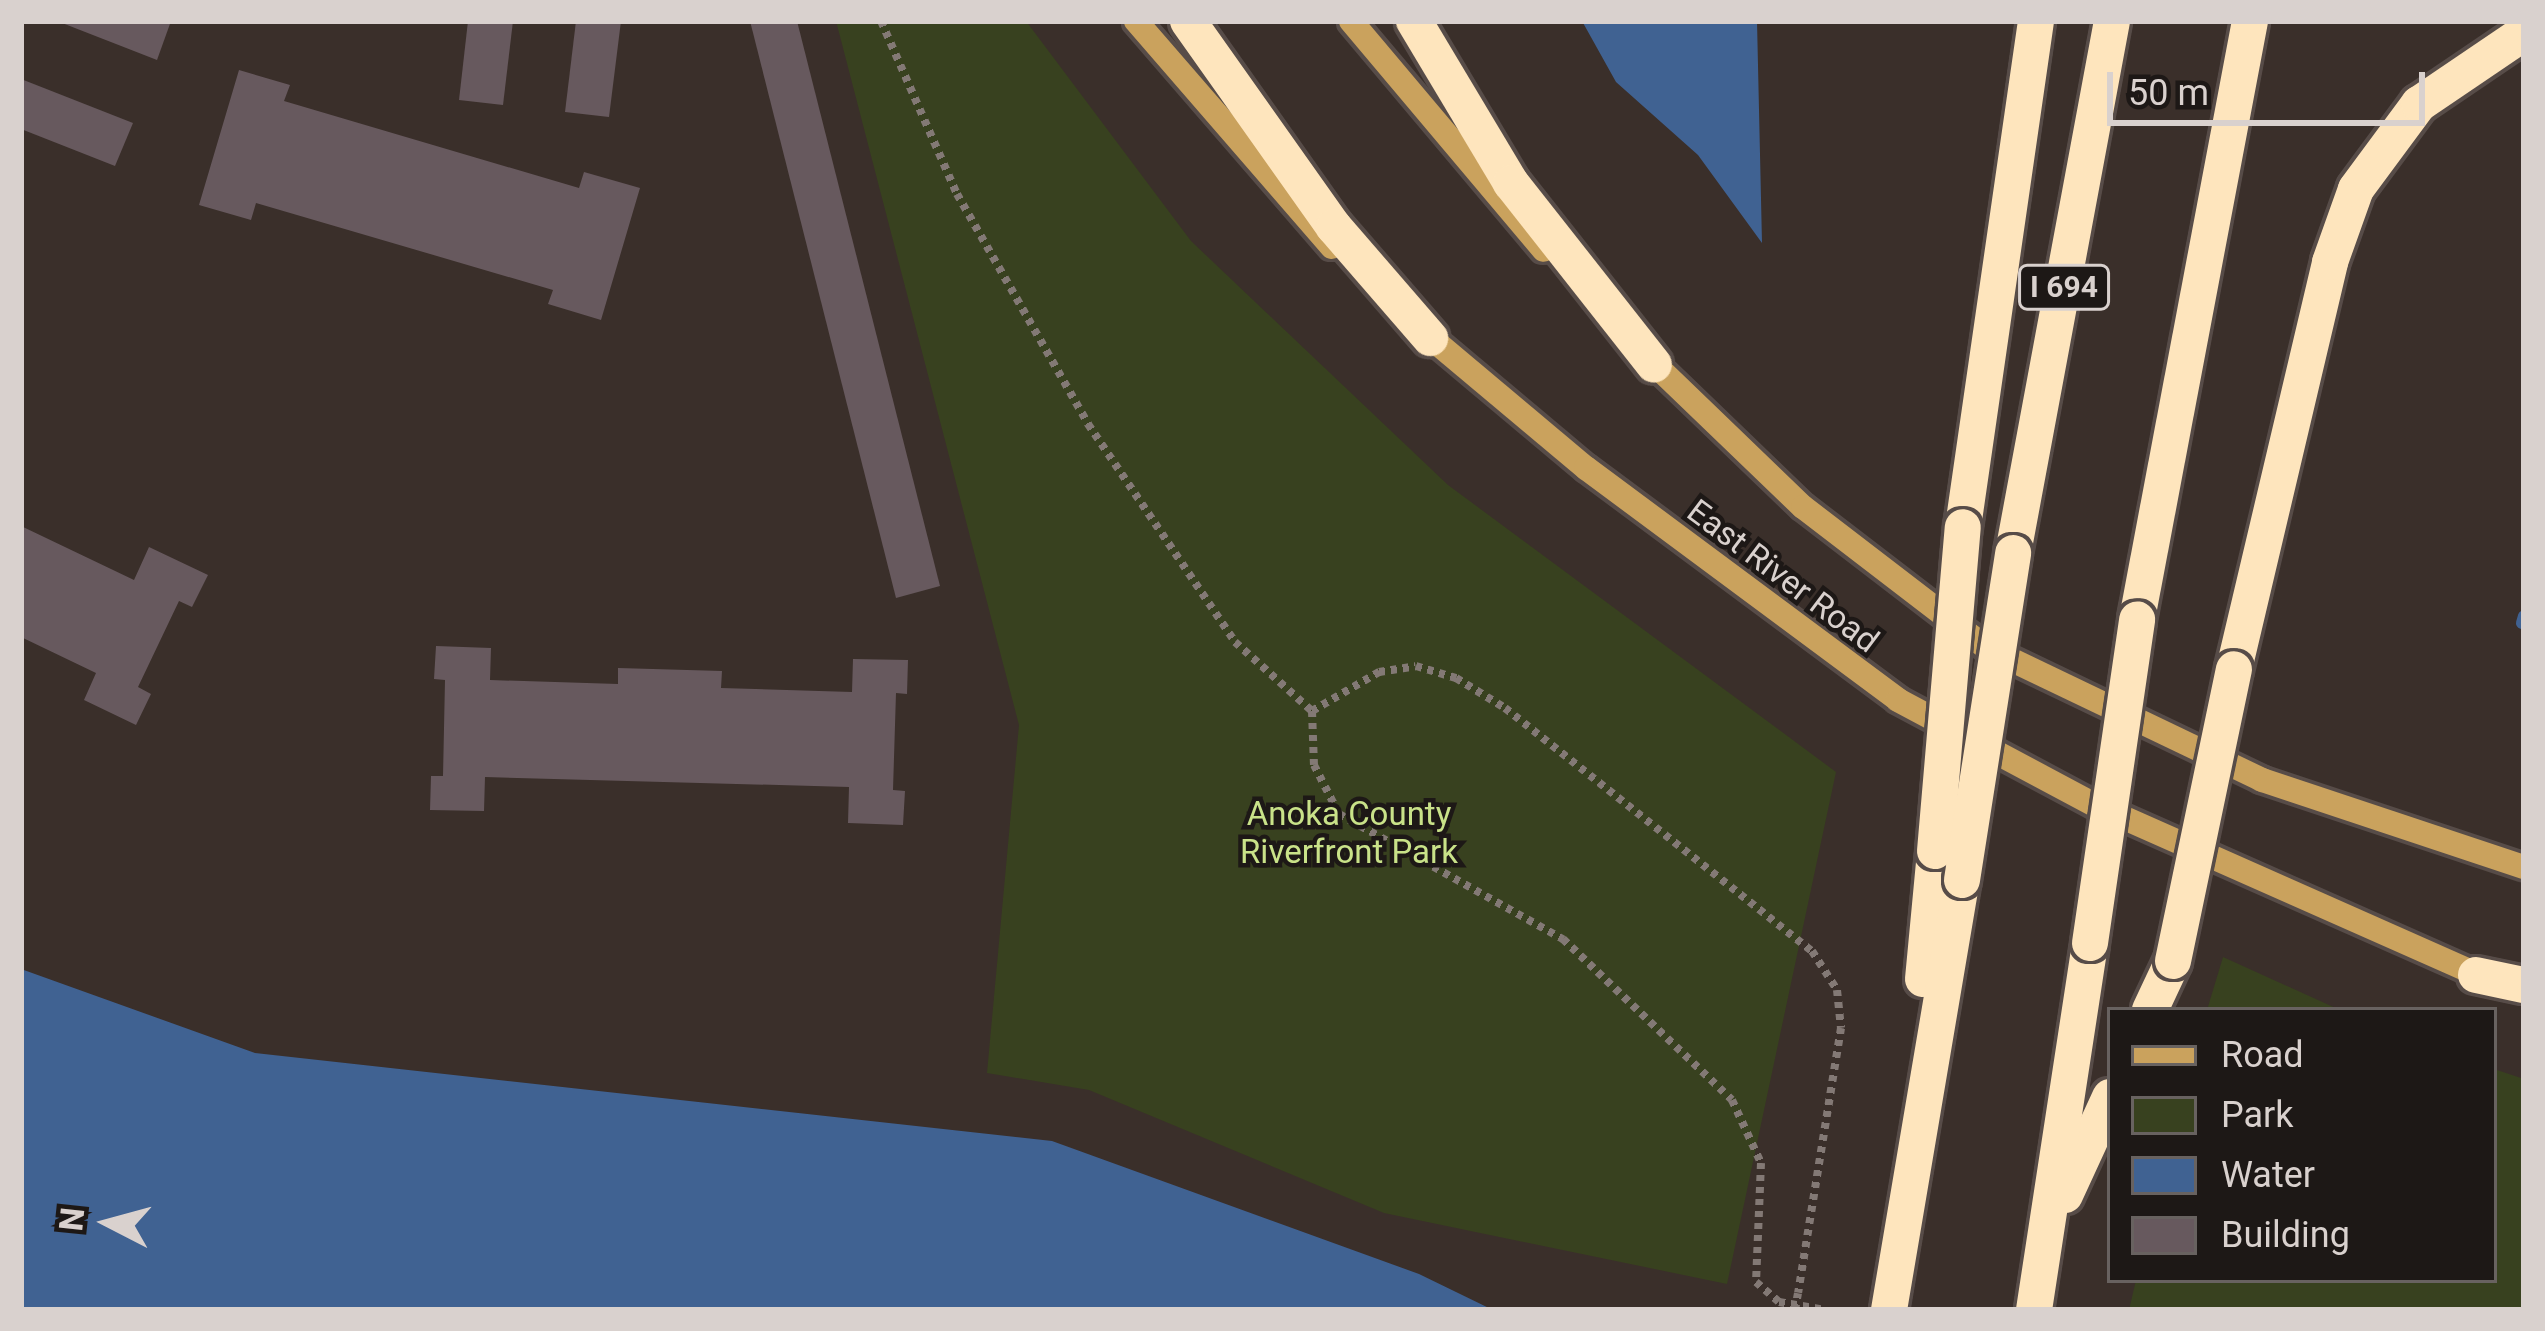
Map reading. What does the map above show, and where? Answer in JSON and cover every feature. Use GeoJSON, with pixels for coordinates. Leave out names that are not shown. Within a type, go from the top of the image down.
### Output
{"type":"FeatureCollection","features":[{"type":"Feature","properties":{"kind":"highway"},"geometry":{"type":"LineString","coordinates":[[1188,21],[1334,227],[1430,338]]}},
{"type":"Feature","properties":{"kind":"highway"},"geometry":{"type":"LineString","coordinates":[[1414,21],[1511,183],[1654,365]]}},
{"type":"Feature","properties":{"kind":"highway"},"geometry":{"type":"LineString","coordinates":[[1899,1252],[1963,527],[2036,21]]}},
{"type":"Feature","properties":{"kind":"highway","name":"I 694"},"geometry":{"type":"LineString","coordinates":[[1888,1310],[2013,553],[2112,21]]}},
{"type":"Feature","properties":{"kind":"highway"},"geometry":{"type":"LineString","coordinates":[[2034,1310],[2137,619],[2249,21]]}},
{"type":"Feature","properties":{"kind":"highway"},"geometry":{"type":"LineString","coordinates":[[2151,1007],[2173,961],[2234,669],[2325,282],[2356,189],[2419,104],[2524,33]]}},
{"type":"Feature","properties":{"kind":"highway"},"geometry":{"type":"LineString","coordinates":[[2476,975],[2524,986]]}},
{"type":"Feature","properties":{"kind":"highway"},"geometry":{"type":"LineString","coordinates":[[2048,1231],[2107,1103]]}},
{"type":"Feature","properties":{"kind":"main road","name":"East River Road"},"geometry":{"type":"LineString","coordinates":[[1136,21],[1292,205],[1430,338],[1756,599],[1898,700],[2112,813],[2524,996]]}},
{"type":"Feature","properties":{"kind":"main road","name":"East River Road"},"geometry":{"type":"LineString","coordinates":[[1351,21],[1482,184],[1654,365],[1803,506],[1987,648],[2240,770],[2524,867]]}},
{"type":"Feature","properties":{"kind":"path"},"geometry":{"type":"LineString","coordinates":[[881,21],[966,211],[1088,424],[1235,642],[1312,711],[1314,765],[1339,814],[1563,939],[1722,1089],[1761,1163],[1756,1282],[1779,1302],[1826,1310]]}},
{"type":"Feature","properties":{"kind":"path"},"geometry":{"type":"LineString","coordinates":[[1312,711],[1363,678],[1401,666],[1456,678],[1505,708],[1812,951],[1838,990],[1840,1028],[1795,1310]]}},
{"type":"Feature","properties":{"kind":"green space","name":"Anoka County Riverfront Park"},"geometry":{"type":"Polygon","coordinates":[[[836,21],[1026,21],[1191,241],[1448,485],[1836,772],[1727,1284],[1384,1213],[1089,1090],[987,1073],[1019,725],[836,21]]]}},
{"type":"Feature","properties":{"kind":"green space"},"geometry":{"type":"Polygon","coordinates":[[[2223,957],[2333,1007],[2208,1007],[2223,957]]]}},
{"type":"Feature","properties":{"kind":"green space"},"geometry":{"type":"Polygon","coordinates":[[[2497,1070],[2524,1079],[2524,1310],[2129,1310],[2135,1283],[2497,1283],[2497,1070]]]}},
{"type":"Feature","properties":{"kind":"water"},"geometry":{"type":"Polygon","coordinates":[[[1582,21],[1757,21],[1762,243],[1698,155],[1616,82],[1582,21]]]}},
{"type":"Feature","properties":{"kind":"water"},"geometry":{"type":"Polygon","coordinates":[[[21,969],[255,1053],[1052,1141],[1419,1274],[1493,1310],[21,1310],[21,969]]]}},
{"type":"Feature","properties":{"kind":"building"},"geometry":{"type":"Polygon","coordinates":[[[57,21],[171,21],[157,60],[57,21]]]}},
{"type":"Feature","properties":{"kind":"building"},"geometry":{"type":"Polygon","coordinates":[[[468,21],[513,21],[503,105],[459,100],[468,21]]]}},
{"type":"Feature","properties":{"kind":"building"},"geometry":{"type":"Polygon","coordinates":[[[576,21],[621,21],[609,117],[565,112],[576,21]]]}},
{"type":"Feature","properties":{"kind":"building"},"geometry":{"type":"Polygon","coordinates":[[[750,21],[797,21],[940,586],[896,598],[750,21]]]}},
{"type":"Feature","properties":{"kind":"building"},"geometry":{"type":"Polygon","coordinates":[[[239,70],[290,85],[284,101],[579,188],[584,172],[640,188],[601,320],[548,304],[553,290],[256,203],[251,220],[199,205],[239,70]]]}},
{"type":"Feature","properties":{"kind":"building"},"geometry":{"type":"Polygon","coordinates":[[[21,79],[133,123],[115,166],[21,129],[21,79]]]}},
{"type":"Feature","properties":{"kind":"building"},"geometry":{"type":"Polygon","coordinates":[[[21,526],[134,580],[149,547],[208,575],[192,607],[179,601],[138,687],[151,694],[136,725],[84,700],[96,673],[21,637],[21,526]]]}},
{"type":"Feature","properties":{"kind":"building"},"geometry":{"type":"Polygon","coordinates":[[[436,646],[491,648],[490,680],[618,684],[618,668],[722,671],[721,688],[852,692],[853,659],[908,660],[907,694],[896,693],[893,790],[905,791],[903,825],[848,823],[849,787],[485,777],[484,811],[430,810],[431,776],[443,776],[445,680],[434,679],[436,646]]]}},
{"type":"Feature","properties":{"kind":"waterway"},"geometry":{"type":"LineString","coordinates":[[2522,623],[2524,616]]}}]}
